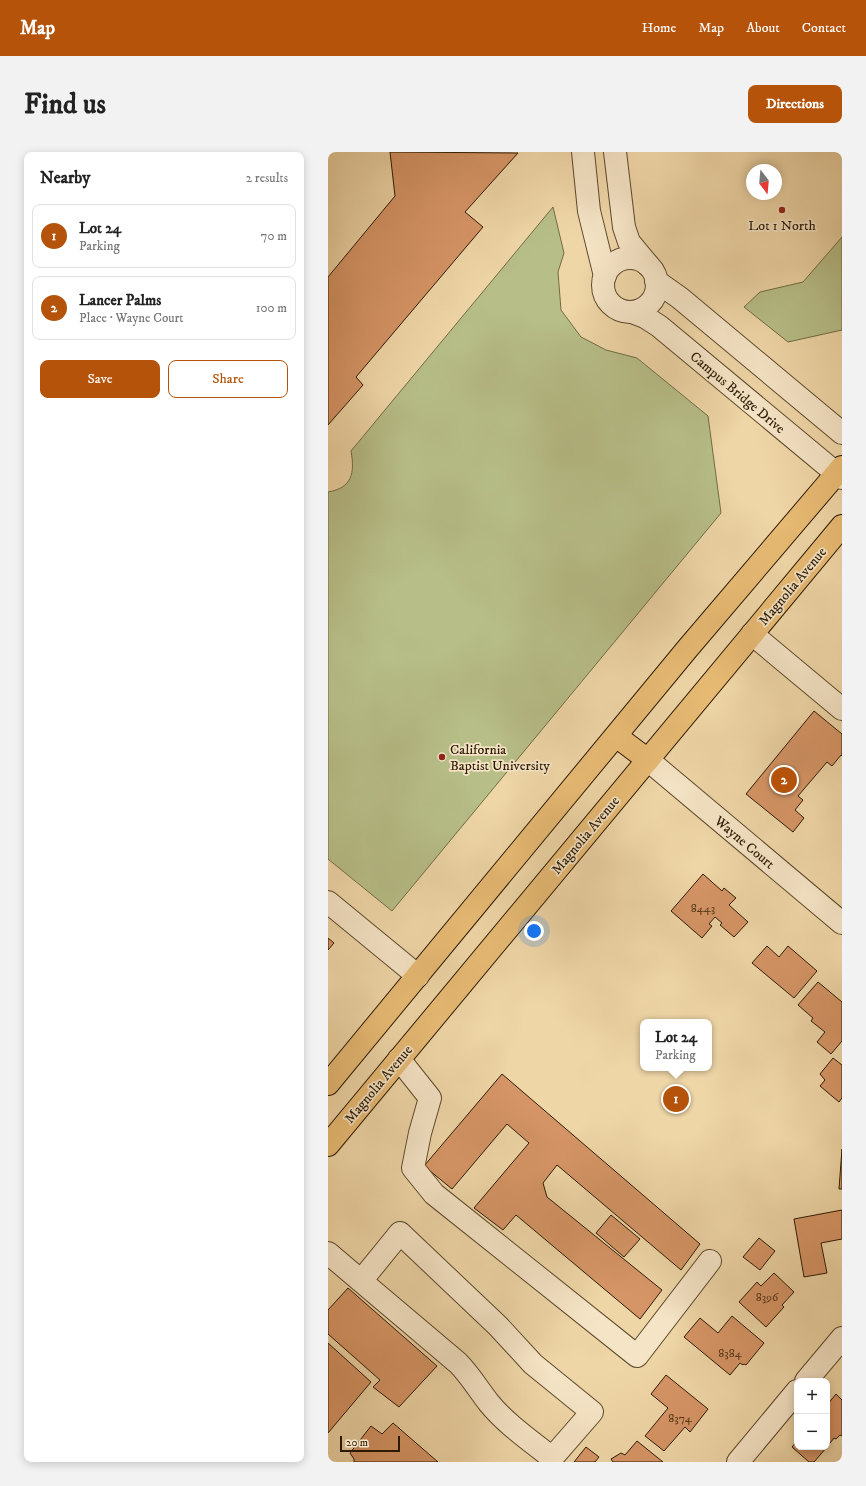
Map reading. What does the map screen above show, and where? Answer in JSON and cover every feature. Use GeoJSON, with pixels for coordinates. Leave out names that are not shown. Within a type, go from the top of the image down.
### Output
{"type":"FeatureCollection","features":[{"type":"Feature","properties":{"kind":"main road"},"geometry":{"type":"LineString","coordinates":[[328,1084],[688,648],[840,473]]}},
{"type":"Feature","properties":{"kind":"main road","name":"Magnolia Avenue"},"geometry":{"type":"LineString","coordinates":[[328,1145],[842,526]]}},
{"type":"Feature","properties":{"kind":"main road"},"geometry":{"type":"LineString","coordinates":[[616,736],[648,760]]}},
{"type":"Feature","properties":{"kind":"street","name":"Campus Bridge Drive"},"geometry":{"type":"LineString","coordinates":[[583,152],[589,211],[605,276],[604,289],[608,301],[614,307],[623,311],[632,312],[646,317],[840,473]]}},
{"type":"Feature","properties":{"kind":"street"},"geometry":{"type":"LineString","coordinates":[[615,152],[624,227],[629,242],[652,273],[656,289],[654,298],[648,305],[640,310],[632,312]]}},
{"type":"Feature","properties":{"kind":"street"},"geometry":{"type":"LineString","coordinates":[[605,276],[609,269],[624,259],[641,261],[680,298],[842,433]]}},
{"type":"Feature","properties":{"kind":"street"},"geometry":{"type":"LineString","coordinates":[[752,634],[842,709]]}},
{"type":"Feature","properties":{"kind":"street","name":"Wayne Court"},"geometry":{"type":"LineString","coordinates":[[648,760],[842,924]]}},
{"type":"Feature","properties":{"kind":"street"},"geometry":{"type":"LineString","coordinates":[[328,902],[418,976]]}},
{"type":"Feature","properties":{"kind":"street"},"geometry":{"type":"LineString","coordinates":[[399,1059],[430,1098],[420,1132],[413,1168],[434,1194],[637,1356],[710,1261]]}},
{"type":"Feature","properties":{"kind":"street"},"geometry":{"type":"LineString","coordinates":[[328,1254],[458,1363],[470,1376],[489,1403],[511,1425],[552,1460],[592,1412],[533,1364],[498,1326],[400,1234],[361,1281]]}},
{"type":"Feature","properties":{"kind":"street"},"geometry":{"type":"LineString","coordinates":[[809,1378],[842,1338]]}},
{"type":"Feature","properties":{"kind":"street"},"geometry":{"type":"LineString","coordinates":[[738,1462],[794,1396]]}},
{"type":"Feature","properties":{"kind":"green space"},"geometry":{"type":"Polygon","coordinates":[[[553,207],[564,253],[558,272],[561,310],[581,337],[606,350],[637,358],[708,416],[721,513],[392,911],[328,859],[328,492],[336,490],[347,483],[352,473],[351,451],[553,207]]]}},
{"type":"Feature","properties":{"kind":"green space"},"geometry":{"type":"Polygon","coordinates":[[[842,237],[842,330],[788,342],[744,307],[760,292],[803,282],[842,237]]]}},
{"type":"Feature","properties":{"kind":"building"},"geometry":{"type":"Polygon","coordinates":[[[390,152],[518,153],[465,212],[483,227],[356,377],[363,385],[328,425],[328,277],[395,196],[390,152]]]}},
{"type":"Feature","properties":{"kind":"building"},"geometry":{"type":"Polygon","coordinates":[[[814,711],[842,734],[842,756],[841,755],[832,766],[827,762],[798,796],[803,800],[795,810],[804,818],[793,832],[746,794],[814,711]]]}},
{"type":"Feature","properties":{"kind":"building"},"geometry":{"type":"Polygon","coordinates":[[[703,874],[722,891],[724,888],[736,898],[729,905],[748,922],[734,937],[720,925],[722,923],[715,917],[709,924],[712,926],[702,938],[671,911],[703,874]]]}},
{"type":"Feature","properties":{"kind":"building"},"geometry":{"type":"Polygon","coordinates":[[[328,938],[334,943],[328,950],[328,938]]]}},
{"type":"Feature","properties":{"kind":"building"},"geometry":{"type":"Polygon","coordinates":[[[767,946],[779,957],[788,946],[817,971],[794,998],[752,963],[767,946]]]}},
{"type":"Feature","properties":{"kind":"building"},"geometry":{"type":"Polygon","coordinates":[[[818,982],[842,1002],[842,1041],[831,1054],[817,1042],[825,1032],[811,1021],[813,1018],[798,1005],[818,982]]]}},
{"type":"Feature","properties":{"kind":"building"},"geometry":{"type":"Polygon","coordinates":[[[833,1058],[842,1065],[842,1098],[839,1102],[820,1086],[825,1080],[820,1074],[833,1058]]]}},
{"type":"Feature","properties":{"kind":"building"},"geometry":{"type":"Polygon","coordinates":[[[502,1074],[700,1244],[681,1270],[557,1165],[543,1183],[547,1197],[662,1290],[640,1319],[516,1215],[503,1230],[474,1208],[529,1143],[507,1124],[452,1189],[424,1166],[502,1074]]]}},
{"type":"Feature","properties":{"kind":"building"},"geometry":{"type":"Polygon","coordinates":[[[842,1149],[842,1189],[839,1189],[842,1149]]]}},
{"type":"Feature","properties":{"kind":"building"},"geometry":{"type":"Polygon","coordinates":[[[842,1210],[842,1239],[821,1243],[827,1273],[804,1277],[794,1219],[842,1210]]]}},
{"type":"Feature","properties":{"kind":"building"},"geometry":{"type":"Polygon","coordinates":[[[611,1215],[640,1239],[624,1257],[596,1233],[611,1215]]]}},
{"type":"Feature","properties":{"kind":"building"},"geometry":{"type":"Polygon","coordinates":[[[759,1238],[775,1251],[760,1270],[743,1257],[759,1238]]]}},
{"type":"Feature","properties":{"kind":"building"},"geometry":{"type":"Polygon","coordinates":[[[774,1273],[794,1292],[782,1305],[784,1307],[766,1327],[739,1302],[757,1282],[761,1286],[774,1273]]]}},
{"type":"Feature","properties":{"kind":"building"},"geometry":{"type":"Polygon","coordinates":[[[348,1288],[437,1366],[399,1407],[373,1387],[380,1380],[328,1334],[328,1310],[348,1288]]]}},
{"type":"Feature","properties":{"kind":"building"},"geometry":{"type":"Polygon","coordinates":[[[732,1316],[764,1343],[746,1365],[740,1363],[730,1375],[684,1337],[700,1318],[718,1333],[732,1316]]]}},
{"type":"Feature","properties":{"kind":"building"},"geometry":{"type":"Polygon","coordinates":[[[328,1343],[371,1382],[328,1433],[328,1343]]]}},
{"type":"Feature","properties":{"kind":"building"},"geometry":{"type":"Polygon","coordinates":[[[666,1375],[708,1409],[690,1432],[685,1427],[664,1451],[645,1436],[668,1408],[651,1394],[666,1375]]]}},
{"type":"Feature","properties":{"kind":"building"},"geometry":{"type":"Polygon","coordinates":[[[836,1394],[842,1400],[842,1436],[840,1435],[836,1439],[834,1438],[830,1443],[830,1414],[830,1401],[836,1394]]]}},
{"type":"Feature","properties":{"kind":"building"},"geometry":{"type":"Polygon","coordinates":[[[393,1423],[438,1462],[354,1462],[354,1459],[350,1453],[371,1426],[382,1434],[393,1423]]]}},
{"type":"Feature","properties":{"kind":"building"},"geometry":{"type":"Polygon","coordinates":[[[637,1441],[663,1462],[613,1462],[611,1459],[621,1453],[625,1455],[637,1441]]]}},
{"type":"Feature","properties":{"kind":"building"},"geometry":{"type":"Polygon","coordinates":[[[586,1447],[599,1457],[595,1462],[574,1462],[586,1447]]]}},
{"type":"Feature","properties":{"kind":"building"},"geometry":{"type":"Polygon","coordinates":[[[795,1450],[824,1450],[814,1462],[809,1462],[795,1450]]]}},
{"type":"Feature","properties":{"kind":"place","name":"Lot 1 North"},"geometry":{"type":"Point","coordinates":[782,210]}},
{"type":"Feature","properties":{"kind":"place","name":"California Baptist University"},"geometry":{"type":"Point","coordinates":[442,757]}},
{"type":"Feature","properties":{"kind":"place","name":"Lancer Palms"},"geometry":{"type":"Point","coordinates":[784,780]}},
{"type":"Feature","properties":{"kind":"place","name":"Lot 24"},"geometry":{"type":"Point","coordinates":[676,1099]}}]}
